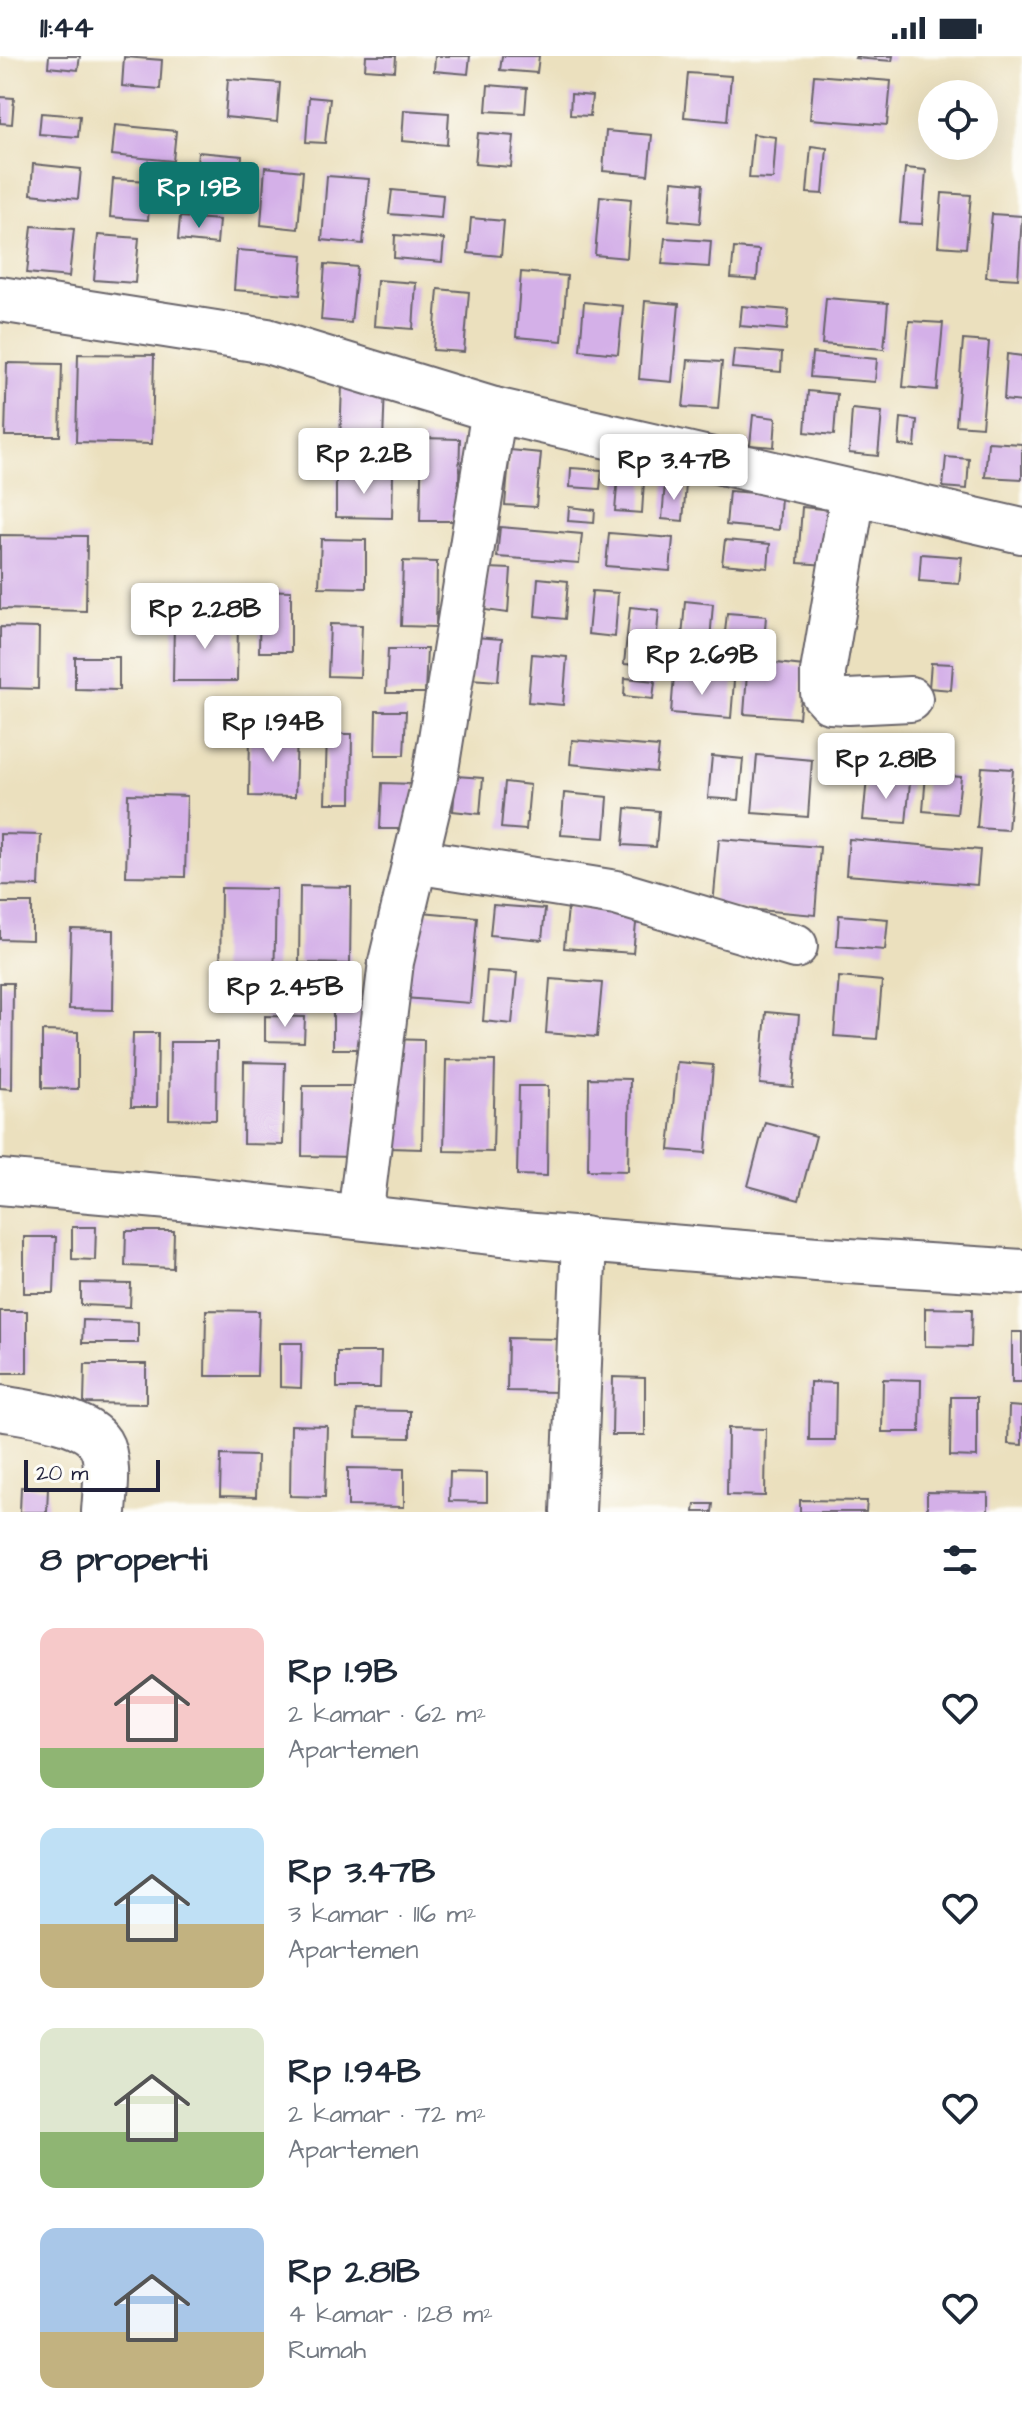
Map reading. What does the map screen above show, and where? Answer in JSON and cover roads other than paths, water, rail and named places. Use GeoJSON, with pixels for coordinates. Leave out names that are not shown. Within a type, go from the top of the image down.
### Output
{"type":"FeatureCollection","features":[{"type":"Feature","properties":{"kind":"street"},"geometry":{"type":"LineString","coordinates":[[0,299],[267,341],[494,410],[1022,531]]}},
{"type":"Feature","properties":{"kind":"street"},"geometry":{"type":"LineString","coordinates":[[360,1217],[391,962],[434,782],[494,410]]}},
{"type":"Feature","properties":{"kind":"street"},"geometry":{"type":"LineString","coordinates":[[853,494],[823,672],[823,693],[830,701],[910,699]]}},
{"type":"Feature","properties":{"kind":"street"},"geometry":{"type":"LineString","coordinates":[[415,861],[616,893],[795,946]]}},
{"type":"Feature","properties":{"kind":"street"},"geometry":{"type":"LineString","coordinates":[[0,1182],[510,1234],[1022,1272]]}},
{"type":"Feature","properties":{"kind":"street"},"geometry":{"type":"LineString","coordinates":[[573,1512],[584,1239]]}},
{"type":"Feature","properties":{"kind":"street"},"geometry":{"type":"LineString","coordinates":[[0,1408],[51,1417],[85,1429],[101,1444],[106,1471],[104,1512]]}}]}
